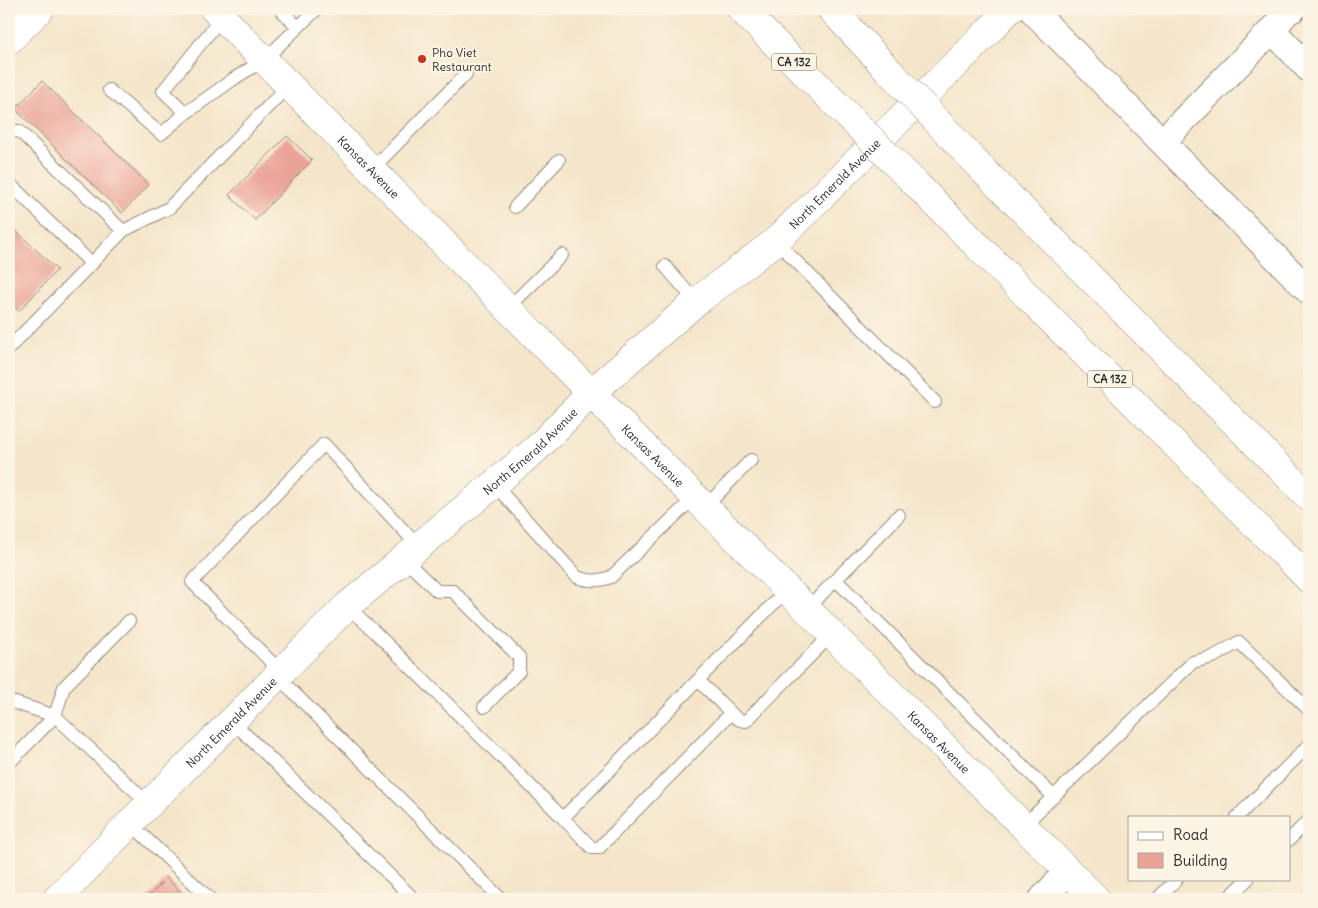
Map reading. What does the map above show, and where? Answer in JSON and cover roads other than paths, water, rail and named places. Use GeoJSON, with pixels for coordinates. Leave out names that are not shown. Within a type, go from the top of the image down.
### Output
{"type":"FeatureCollection","features":[{"type":"Feature","properties":{"kind":"main road"},"geometry":{"type":"LineString","coordinates":[[9,40],[40,9]]}},
{"type":"Feature","properties":{"kind":"main road","name":"CA 132"},"geometry":{"type":"LineString","coordinates":[[740,9],[1309,579]]}},
{"type":"Feature","properties":{"kind":"main road"},"geometry":{"type":"LineString","coordinates":[[831,9],[975,162],[1309,497]]}},
{"type":"Feature","properties":{"kind":"main road","name":"North Emerald Avenue"},"geometry":{"type":"LineString","coordinates":[[57,899],[347,606],[536,449],[591,393],[696,302],[776,241],[967,54],[1010,9]]}},
{"type":"Feature","properties":{"kind":"main road","name":"Kansas Avenue"},"geometry":{"type":"LineString","coordinates":[[218,13],[591,393],[1096,899]]}},
{"type":"Feature","properties":{"kind":"street"},"geometry":{"type":"LineString","coordinates":[[1031,9],[1307,285]]}},
{"type":"Feature","properties":{"kind":"street"},"geometry":{"type":"LineString","coordinates":[[1162,142],[1272,30],[1288,11],[1293,9]]}},
{"type":"Feature","properties":{"kind":"street"},"geometry":{"type":"LineString","coordinates":[[1272,30],[1309,69]]}},
{"type":"Feature","properties":{"kind":"street"},"geometry":{"type":"LineString","coordinates":[[1042,899],[1068,871]]}},
{"type":"Feature","properties":{"kind":"lane"},"geometry":{"type":"LineString","coordinates":[[280,9],[298,27]]}},
{"type":"Feature","properties":{"kind":"lane"},"geometry":{"type":"LineString","coordinates":[[109,90],[161,134],[235,78],[264,60],[317,9]]}},
{"type":"Feature","properties":{"kind":"lane"},"geometry":{"type":"LineString","coordinates":[[186,114],[163,91],[218,13]]}},
{"type":"Feature","properties":{"kind":"lane"},"geometry":{"type":"LineString","coordinates":[[372,169],[466,74]]}},
{"type":"Feature","properties":{"kind":"lane"},"geometry":{"type":"LineString","coordinates":[[9,348],[123,231],[169,208],[289,85]]}},
{"type":"Feature","properties":{"kind":"lane"},"geometry":{"type":"LineString","coordinates":[[9,134],[11,131],[19,131],[123,231]]}},
{"type":"Feature","properties":{"kind":"lane"},"geometry":{"type":"LineString","coordinates":[[515,207],[559,160]]}},
{"type":"Feature","properties":{"kind":"lane"},"geometry":{"type":"LineString","coordinates":[[9,183],[92,264]]}},
{"type":"Feature","properties":{"kind":"lane"},"geometry":{"type":"LineString","coordinates":[[776,241],[935,402]]}},
{"type":"Feature","properties":{"kind":"lane"},"geometry":{"type":"LineString","coordinates":[[508,308],[562,255]]}},
{"type":"Feature","properties":{"kind":"lane"},"geometry":{"type":"LineString","coordinates":[[665,266],[696,302]]}},
{"type":"Feature","properties":{"kind":"lane"},"geometry":{"type":"LineString","coordinates":[[484,707],[519,671],[519,657],[453,592],[436,591],[412,553],[324,444],[192,582],[279,674],[501,899]]}},
{"type":"Feature","properties":{"kind":"lane"},"geometry":{"type":"LineString","coordinates":[[494,484],[578,577],[588,581],[601,580],[611,577],[751,460]]}},
{"type":"Feature","properties":{"kind":"lane"},"geometry":{"type":"LineString","coordinates":[[807,610],[899,515]]}},
{"type":"Feature","properties":{"kind":"lane"},"geometry":{"type":"LineString","coordinates":[[836,580],[1054,797]]}},
{"type":"Feature","properties":{"kind":"lane"},"geometry":{"type":"LineString","coordinates":[[563,818],[788,590]]}},
{"type":"Feature","properties":{"kind":"lane"},"geometry":{"type":"LineString","coordinates":[[347,606],[592,848],[599,848],[731,713]]}},
{"type":"Feature","properties":{"kind":"lane"},"geometry":{"type":"LineString","coordinates":[[9,763],[55,716],[64,687],[129,621]]}},
{"type":"Feature","properties":{"kind":"lane"},"geometry":{"type":"LineString","coordinates":[[698,680],[737,719],[746,721],[832,634]]}},
{"type":"Feature","properties":{"kind":"lane"},"geometry":{"type":"LineString","coordinates":[[1023,826],[1193,662],[1213,657],[1239,642],[1309,710]]}},
{"type":"Feature","properties":{"kind":"lane"},"geometry":{"type":"LineString","coordinates":[[9,701],[55,716],[140,814],[210,899]]}},
{"type":"Feature","properties":{"kind":"lane"},"geometry":{"type":"LineString","coordinates":[[232,722],[414,899]]}},
{"type":"Feature","properties":{"kind":"lane"},"geometry":{"type":"LineString","coordinates":[[1238,816],[1309,745]]}},
{"type":"Feature","properties":{"kind":"lane"},"geometry":{"type":"LineString","coordinates":[[1290,839],[1309,820]]}},
{"type":"Feature","properties":{"kind":"lane"},"geometry":{"type":"LineString","coordinates":[[1157,899],[1176,880]]}},
{"type":"Feature","properties":{"kind":"lane"},"geometry":{"type":"LineString","coordinates":[[1227,899],[1247,880]]}},
{"type":"Feature","properties":{"kind":"place","name":"Pho Viet Restaurant"},"geometry":{"type":"Point","coordinates":[422,59]}}]}
